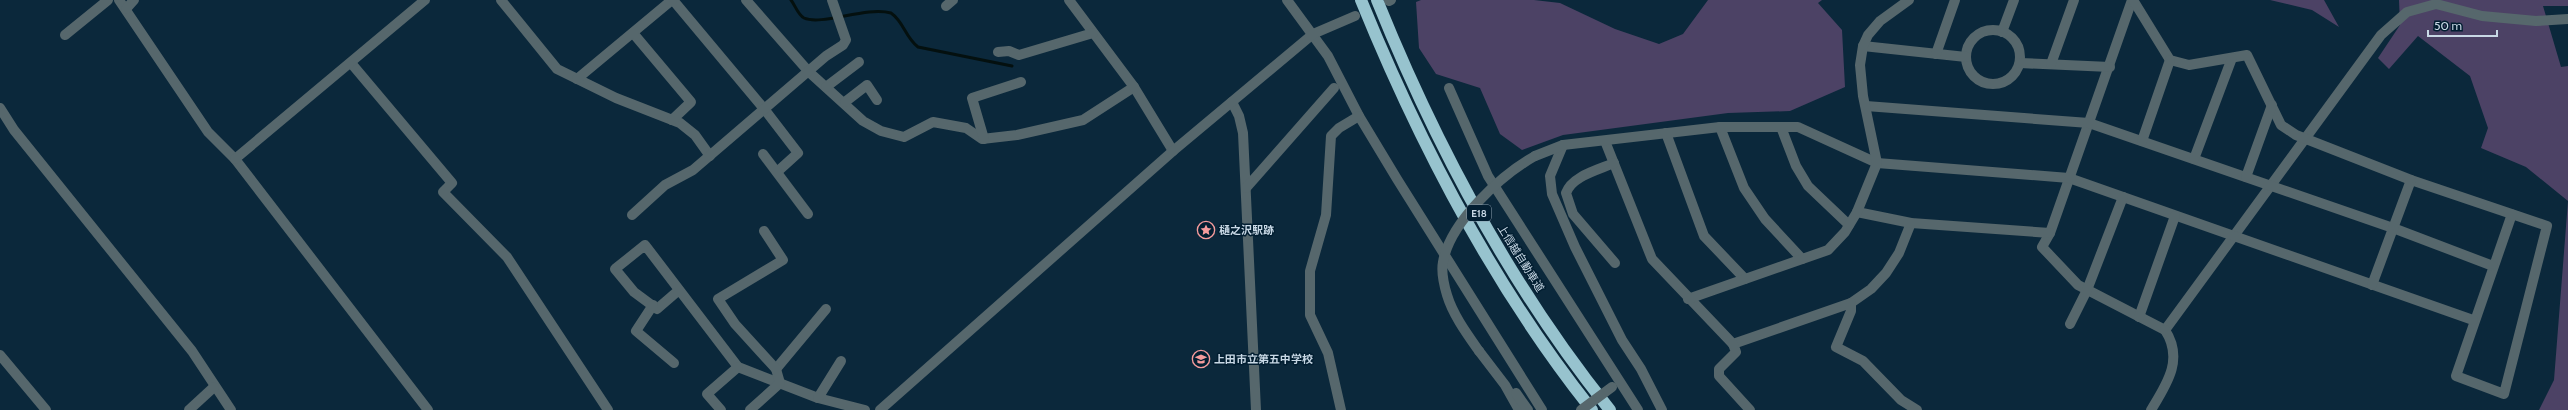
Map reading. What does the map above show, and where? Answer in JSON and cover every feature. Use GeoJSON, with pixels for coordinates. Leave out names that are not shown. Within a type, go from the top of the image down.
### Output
{"type":"FeatureCollection","features":[{"type":"Feature","properties":{"kind":"highway","name":"E18"},"geometry":{"type":"LineString","coordinates":[[1361,0],[1405,101],[1461,212],[1522,312],[1592,410]]}},
{"type":"Feature","properties":{"kind":"highway","name":"上信越自動車道"},"geometry":{"type":"LineString","coordinates":[[1385,0],[1417,94],[1471,200],[1534,303],[1610,410]]}},
{"type":"Feature","properties":{"kind":"street"},"geometry":{"type":"LineString","coordinates":[[65,35],[108,0]]}},
{"type":"Feature","properties":{"kind":"street"},"geometry":{"type":"LineString","coordinates":[[119,0],[208,132],[235,160],[428,410]]}},
{"type":"Feature","properties":{"kind":"street"},"geometry":{"type":"LineString","coordinates":[[126,9],[134,0]]}},
{"type":"Feature","properties":{"kind":"street"},"geometry":{"type":"LineString","coordinates":[[501,0],[544,55],[557,69],[616,98],[672,120],[689,129],[710,156]]}},
{"type":"Feature","properties":{"kind":"street"},"geometry":{"type":"LineString","coordinates":[[577,80],[673,0],[765,110],[798,154],[777,172]]}},
{"type":"Feature","properties":{"kind":"street"},"geometry":{"type":"LineString","coordinates":[[746,0],[809,72],[845,102],[863,121],[881,131],[904,137],[933,122],[966,128],[984,139],[1017,135],[1083,120],[1134,87]]}},
{"type":"Feature","properties":{"kind":"street"},"geometry":{"type":"LineString","coordinates":[[632,215],[665,185],[693,170],[765,110],[826,56],[843,45],[846,40],[832,0]]}},
{"type":"Feature","properties":{"kind":"street"},"geometry":{"type":"LineString","coordinates":[[1069,0],[1134,87],[1173,150]]}},
{"type":"Feature","properties":{"kind":"street"},"geometry":{"type":"LineString","coordinates":[[1287,0],[1328,56],[1359,116],[1542,410]]}},
{"type":"Feature","properties":{"kind":"street"},"geometry":{"type":"LineString","coordinates":[[1688,299],[1828,250],[1849,225],[1857,212],[1877,163],[1863,96],[1860,65],[1863,46],[1868,35],[1880,21],[1909,0]]}},
{"type":"Feature","properties":{"kind":"street"},"geometry":{"type":"LineString","coordinates":[[1936,54],[1956,0]]}},
{"type":"Feature","properties":{"kind":"street"},"geometry":{"type":"LineString","coordinates":[[2002,32],[2014,0]]}},
{"type":"Feature","properties":{"kind":"street"},"geometry":{"type":"LineString","coordinates":[[2051,64],[2074,0]]}},
{"type":"Feature","properties":{"kind":"street"},"geometry":{"type":"LineString","coordinates":[[2133,0],[2170,60],[2189,65],[2247,55],[2281,125],[2296,135],[2305,137],[2411,180],[2512,214],[2547,226],[2504,394],[2456,376],[2473,320],[2512,214]]}},
{"type":"Feature","properties":{"kind":"street"},"geometry":{"type":"LineString","coordinates":[[2133,0],[2050,233],[2042,247],[2067,276],[2087,290],[2165,330],[2173,342],[2174,364],[2162,392],[2151,410]]}},
{"type":"Feature","properties":{"kind":"street"},"geometry":{"type":"LineString","coordinates":[[235,160],[351,63],[419,2]]}},
{"type":"Feature","properties":{"kind":"street"},"geometry":{"type":"LineString","coordinates":[[2165,330],[2233,236],[2272,187],[2305,137],[2381,35],[2407,12],[2436,4],[2482,16],[2536,21],[2568,19]]}},
{"type":"Feature","properties":{"kind":"street"},"geometry":{"type":"LineString","coordinates":[[880,410],[1173,150],[1313,34],[1355,16]]}},
{"type":"Feature","properties":{"kind":"street"},"geometry":{"type":"LineString","coordinates":[[1989,31],[2002,32],[2007,33],[2018,48],[2020,63],[2016,72],[2000,84],[1990,84],[1979,81],[1968,69],[1966,57],[1969,47],[1981,34],[1989,31]]}},
{"type":"Feature","properties":{"kind":"street"},"geometry":{"type":"LineString","coordinates":[[633,33],[691,102],[672,120]]}},
{"type":"Feature","properties":{"kind":"street"},"geometry":{"type":"LineString","coordinates":[[998,52],[1009,51],[1019,55],[1093,33]]}},
{"type":"Feature","properties":{"kind":"street"},"geometry":{"type":"LineString","coordinates":[[1863,46],[1966,57]]}},
{"type":"Feature","properties":{"kind":"street"},"geometry":{"type":"LineString","coordinates":[[2194,159],[2232,58]]}},
{"type":"Feature","properties":{"kind":"street"},"geometry":{"type":"LineString","coordinates":[[2142,141],[2170,60]]}},
{"type":"Feature","properties":{"kind":"street"},"geometry":{"type":"LineString","coordinates":[[826,87],[859,62]]}},
{"type":"Feature","properties":{"kind":"street"},"geometry":{"type":"LineString","coordinates":[[351,63],[452,184],[443,192],[507,257],[608,410]]}},
{"type":"Feature","properties":{"kind":"street"},"geometry":{"type":"LineString","coordinates":[[2020,63],[2110,67]]}},
{"type":"Feature","properties":{"kind":"street"},"geometry":{"type":"LineString","coordinates":[[984,139],[972,98],[1021,82]]}},
{"type":"Feature","properties":{"kind":"street"},"geometry":{"type":"LineString","coordinates":[[845,102],[867,85],[877,100]]}},
{"type":"Feature","properties":{"kind":"street"},"geometry":{"type":"LineString","coordinates":[[1246,188],[1334,88]]}},
{"type":"Feature","properties":{"kind":"street"},"geometry":{"type":"LineString","coordinates":[[1449,88],[1488,176],[1616,384],[1638,410]]}},
{"type":"Feature","properties":{"kind":"street"},"geometry":{"type":"LineString","coordinates":[[1232,102],[1239,116],[1243,133],[1256,410]]}},
{"type":"Feature","properties":{"kind":"street"},"geometry":{"type":"LineString","coordinates":[[1866,106],[2089,123],[2393,228],[2493,266]]}},
{"type":"Feature","properties":{"kind":"street"},"geometry":{"type":"LineString","coordinates":[[2246,177],[2272,106]]}},
{"type":"Feature","properties":{"kind":"street"},"geometry":{"type":"LineString","coordinates":[[0,108],[14,130],[192,352],[214,387],[231,410]]}},
{"type":"Feature","properties":{"kind":"street"},"geometry":{"type":"LineString","coordinates":[[1341,410],[1328,353],[1310,315],[1310,271],[1326,215],[1330,136],[1359,116]]}},
{"type":"Feature","properties":{"kind":"street"},"geometry":{"type":"LineString","coordinates":[[1720,127],[1744,188],[1765,219],[1802,259]]}},
{"type":"Feature","properties":{"kind":"street"},"geometry":{"type":"LineString","coordinates":[[1528,410],[1517,394],[1505,384],[1478,351],[1458,320],[1447,296],[1443,262],[1451,238],[1461,222],[1504,178],[1534,156],[1563,145],[1720,127],[1798,127],[1877,163],[2069,178],[2473,320]]}},
{"type":"Feature","properties":{"kind":"street"},"geometry":{"type":"LineString","coordinates":[[1781,127],[1796,166],[1808,186],[1849,225]]}},
{"type":"Feature","properties":{"kind":"street"},"geometry":{"type":"LineString","coordinates":[[1666,133],[1704,236],[1745,280]]}},
{"type":"Feature","properties":{"kind":"street"},"geometry":{"type":"LineString","coordinates":[[1605,141],[1652,259],[1688,299],[1733,344],[1736,352],[1718,369],[1720,376],[1750,410]]}},
{"type":"Feature","properties":{"kind":"street"},"geometry":{"type":"LineString","coordinates":[[1563,145],[1550,176],[1552,194],[1575,247],[1622,340],[1641,369],[1662,410]]}},
{"type":"Feature","properties":{"kind":"street"},"geometry":{"type":"LineString","coordinates":[[763,154],[808,214]]}},
{"type":"Feature","properties":{"kind":"street"},"geometry":{"type":"LineString","coordinates":[[1614,163],[1584,176],[1568,186],[1566,193],[1573,214],[1615,263]]}},
{"type":"Feature","properties":{"kind":"street"},"geometry":{"type":"LineString","coordinates":[[2372,285],[2411,180]]}},
{"type":"Feature","properties":{"kind":"street"},"geometry":{"type":"LineString","coordinates":[[2070,324],[2087,290],[2122,197]]}},
{"type":"Feature","properties":{"kind":"street"},"geometry":{"type":"LineString","coordinates":[[1857,212],[1911,223],[2050,233]]}},
{"type":"Feature","properties":{"kind":"street"},"geometry":{"type":"LineString","coordinates":[[2139,317],[2176,216]]}},
{"type":"Feature","properties":{"kind":"street"},"geometry":{"type":"LineString","coordinates":[[1733,344],[1851,303],[1871,289],[1886,273],[1899,253],[1911,223]]}},
{"type":"Feature","properties":{"kind":"street"},"geometry":{"type":"LineString","coordinates":[[764,231],[783,260],[718,299],[735,324],[776,369],[780,384]]}},
{"type":"Feature","properties":{"kind":"street"},"geometry":{"type":"LineString","coordinates":[[679,290],[657,309],[634,292],[615,268],[645,245],[738,366],[818,398],[865,410]]}},
{"type":"Feature","properties":{"kind":"street"},"geometry":{"type":"LineString","coordinates":[[1851,303],[1851,311],[1836,347],[1863,361],[1901,400],[1917,410]]}},
{"type":"Feature","properties":{"kind":"street"},"geometry":{"type":"LineString","coordinates":[[653,306],[636,331],[674,363]]}},
{"type":"Feature","properties":{"kind":"street"},"geometry":{"type":"LineString","coordinates":[[776,369],[826,309]]}},
{"type":"Feature","properties":{"kind":"street"},"geometry":{"type":"LineString","coordinates":[[1,359],[46,410]]}},
{"type":"Feature","properties":{"kind":"street"},"geometry":{"type":"LineString","coordinates":[[818,398],[841,361]]}},
{"type":"Feature","properties":{"kind":"street"},"geometry":{"type":"LineString","coordinates":[[721,410],[707,394],[738,366]]}},
{"type":"Feature","properties":{"kind":"street"},"geometry":{"type":"LineString","coordinates":[[750,410],[780,384]]}},
{"type":"Feature","properties":{"kind":"street"},"geometry":{"type":"LineString","coordinates":[[1505,384],[1519,410]]}},
{"type":"Feature","properties":{"kind":"street"},"geometry":{"type":"LineString","coordinates":[[1581,410],[1616,384]]}},
{"type":"Feature","properties":{"kind":"street"},"geometry":{"type":"LineString","coordinates":[[188,410],[214,387]]}},
{"type":"Feature","properties":{"kind":"shaded area"},"geometry":{"type":"Polygon","coordinates":[[[1421,0],[1534,0],[1560,3],[1615,29],[1659,44],[1683,34],[1708,0],[1822,0],[1818,3],[1842,30],[1845,87],[1790,111],[1728,113],[1563,135],[1522,150],[1500,134],[1480,88],[1436,74],[1419,48],[1416,2],[1421,0]]]}},
{"type":"Feature","properties":{"kind":"shaded area"},"geometry":{"type":"Polygon","coordinates":[[[2270,0],[2324,0],[2339,27],[2312,10],[2270,0]]]}},
{"type":"Feature","properties":{"kind":"shaded area"},"geometry":{"type":"Polygon","coordinates":[[[2399,0],[2568,0],[2568,6],[2543,6],[2561,67],[2568,66],[2568,201],[2526,167],[2481,148],[2488,128],[2470,76],[2418,36],[2389,69],[2378,58],[2400,25],[2399,0]]]}},
{"type":"Feature","properties":{"kind":"shaded area"},"geometry":{"type":"Polygon","coordinates":[[[2568,201],[2568,410],[2539,410],[2554,380],[2568,201]]]}},
{"type":"Feature","properties":{"kind":"waterway"},"geometry":{"type":"LineString","coordinates":[[791,0],[802,17],[812,20],[822,20],[869,12],[891,13],[899,21],[910,39],[918,47],[1012,66]]}},
{"type":"Feature","properties":{"kind":"place","name":"樋之沢駅跡"},"geometry":{"type":"Point","coordinates":[1206,230]}},
{"type":"Feature","properties":{"kind":"place","name":"上田市立第五中学校"},"geometry":{"type":"Point","coordinates":[1201,359]}}]}
